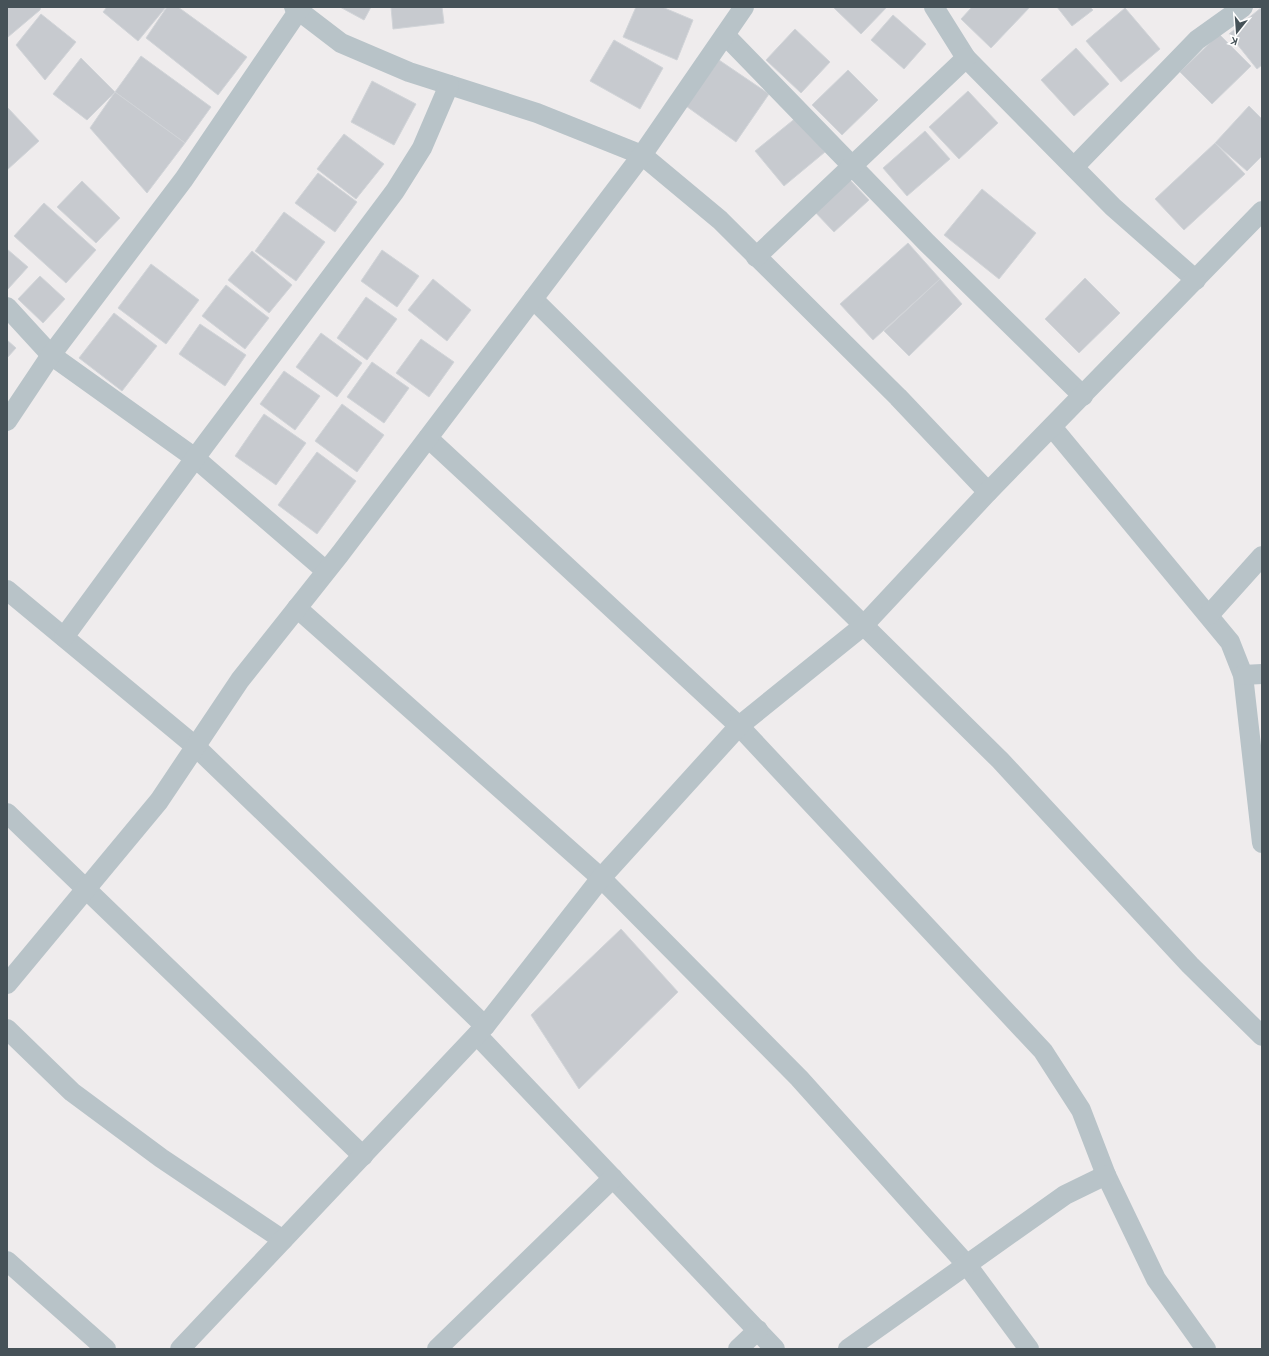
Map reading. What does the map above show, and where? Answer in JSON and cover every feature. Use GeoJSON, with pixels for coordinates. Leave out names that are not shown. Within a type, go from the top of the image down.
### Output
{"type":"FeatureCollection","features":[{"type":"Feature","properties":{"kind":"street"},"geometry":{"type":"LineString","coordinates":[[934,7],[966,58],[1113,207],[1196,280]]}},
{"type":"Feature","properties":{"kind":"street"},"geometry":{"type":"LineString","coordinates":[[1074,167],[1197,40],[1243,7]]}},
{"type":"Feature","properties":{"kind":"street"},"geometry":{"type":"LineString","coordinates":[[7,421],[51,355],[184,179],[298,8],[341,43],[409,72],[537,113],[642,155],[720,220],[892,392],[988,492]]}},
{"type":"Feature","properties":{"kind":"street"},"geometry":{"type":"LineString","coordinates":[[7,984],[159,801],[240,680],[428,438],[642,155],[732,17],[852,165],[926,242],[1083,396]]}},
{"type":"Feature","properties":{"kind":"street"},"geometry":{"type":"LineString","coordinates":[[756,257],[966,58]]}},
{"type":"Feature","properties":{"kind":"street"},"geometry":{"type":"LineString","coordinates":[[64,637],[195,458],[395,191],[422,148],[449,85]]}},
{"type":"Feature","properties":{"kind":"street"},"geometry":{"type":"LineString","coordinates":[[180,1349],[481,1030],[602,878],[739,726],[863,626],[988,492],[1262,211]]}},
{"type":"Feature","properties":{"kind":"street"},"geometry":{"type":"LineString","coordinates":[[532,299],[1000,760],[1190,965],[1262,1036]]}},
{"type":"Feature","properties":{"kind":"street"},"geometry":{"type":"LineString","coordinates":[[7,307],[51,355],[195,458],[326,570]]}},
{"type":"Feature","properties":{"kind":"street"},"geometry":{"type":"LineString","coordinates":[[1052,427],[1209,614],[1252,674],[1252,746],[1262,844]]}},
{"type":"Feature","properties":{"kind":"street"},"geometry":{"type":"LineString","coordinates":[[428,438],[739,726],[1043,1051],[1081,1110],[1106,1175],[1156,1279],[1206,1349]]}},
{"type":"Feature","properties":{"kind":"street"},"geometry":{"type":"LineString","coordinates":[[1209,614],[1262,556]]}},
{"type":"Feature","properties":{"kind":"street"},"geometry":{"type":"LineString","coordinates":[[7,590],[195,746],[481,1030],[613,1178],[775,1349]]}},
{"type":"Feature","properties":{"kind":"street"},"geometry":{"type":"LineString","coordinates":[[297,608],[602,878],[800,1078],[966,1265],[1029,1349]]}},
{"type":"Feature","properties":{"kind":"street"},"geometry":{"type":"LineString","coordinates":[[7,813],[363,1156]]}},
{"type":"Feature","properties":{"kind":"street"},"geometry":{"type":"LineString","coordinates":[[7,1029],[72,1092],[161,1158],[283,1240]]}},
{"type":"Feature","properties":{"kind":"street"},"geometry":{"type":"LineString","coordinates":[[848,1349],[1066,1195],[1106,1175]]}},
{"type":"Feature","properties":{"kind":"street"},"geometry":{"type":"LineString","coordinates":[[437,1349],[613,1178]]}},
{"type":"Feature","properties":{"kind":"street"},"geometry":{"type":"LineString","coordinates":[[7,1261],[106,1349]]}},
{"type":"Feature","properties":{"kind":"street"},"geometry":{"type":"LineString","coordinates":[[738,1349],[758,1330]]}},
{"type":"Feature","properties":{"kind":"building"},"geometry":{"type":"Polygon","coordinates":[[[7,7],[41,7],[40,10],[8,37],[7,7]]]}},
{"type":"Feature","properties":{"kind":"building"},"geometry":{"type":"Polygon","coordinates":[[[107,7],[166,7],[138,41],[103,12],[107,7]]]}},
{"type":"Feature","properties":{"kind":"building"},"geometry":{"type":"Polygon","coordinates":[[[167,7],[178,7],[247,57],[218,95],[146,38],[167,7]]]}},
{"type":"Feature","properties":{"kind":"building"},"geometry":{"type":"Polygon","coordinates":[[[340,7],[371,7],[364,20],[340,7]]]}},
{"type":"Feature","properties":{"kind":"building"},"geometry":{"type":"Polygon","coordinates":[[[391,7],[442,7],[444,23],[393,29],[391,7]]]}},
{"type":"Feature","properties":{"kind":"building"},"geometry":{"type":"Polygon","coordinates":[[[636,7],[662,7],[693,20],[677,60],[623,37],[636,7]]]}},
{"type":"Feature","properties":{"kind":"building"},"geometry":{"type":"Polygon","coordinates":[[[833,7],[887,7],[861,34],[833,7]]]}},
{"type":"Feature","properties":{"kind":"building"},"geometry":{"type":"Polygon","coordinates":[[[972,7],[1030,7],[991,48],[961,19],[972,7]]]}},
{"type":"Feature","properties":{"kind":"building"},"geometry":{"type":"Polygon","coordinates":[[[1057,7],[1090,7],[1093,10],[1072,26],[1057,7]]]}},
{"type":"Feature","properties":{"kind":"building"},"geometry":{"type":"Polygon","coordinates":[[[1262,7],[1262,65],[1257,69],[1229,34],[1262,7]]]}},
{"type":"Feature","properties":{"kind":"building"},"geometry":{"type":"Polygon","coordinates":[[[1125,8],[1160,49],[1121,82],[1086,41],[1125,8]]]}},
{"type":"Feature","properties":{"kind":"building"},"geometry":{"type":"Polygon","coordinates":[[[41,14],[76,42],[45,80],[16,45],[41,14]]]}},
{"type":"Feature","properties":{"kind":"building"},"geometry":{"type":"Polygon","coordinates":[[[893,15],[926,44],[904,69],[871,40],[893,15]]]}},
{"type":"Feature","properties":{"kind":"building"},"geometry":{"type":"Polygon","coordinates":[[[795,29],[830,62],[801,93],[766,60],[795,29]]]}},
{"type":"Feature","properties":{"kind":"building"},"geometry":{"type":"Polygon","coordinates":[[[1219,34],[1251,66],[1212,104],[1180,72],[1219,34]]]}},
{"type":"Feature","properties":{"kind":"building"},"geometry":{"type":"Polygon","coordinates":[[[614,40],[663,68],[640,109],[590,81],[614,40]]]}},
{"type":"Feature","properties":{"kind":"building"},"geometry":{"type":"Polygon","coordinates":[[[1076,48],[1109,84],[1074,116],[1041,80],[1076,48]]]}},
{"type":"Feature","properties":{"kind":"building"},"geometry":{"type":"Polygon","coordinates":[[[141,56],[211,107],[185,143],[115,92],[141,56]]]}},
{"type":"Feature","properties":{"kind":"building"},"geometry":{"type":"Polygon","coordinates":[[[81,58],[115,92],[87,120],[53,94],[81,58]]]}},
{"type":"Feature","properties":{"kind":"building"},"geometry":{"type":"Polygon","coordinates":[[[719,60],[769,94],[736,142],[686,106],[719,60]]]}},
{"type":"Feature","properties":{"kind":"building"},"geometry":{"type":"Polygon","coordinates":[[[848,70],[878,100],[842,135],[812,105],[848,70]]]}},
{"type":"Feature","properties":{"kind":"building"},"geometry":{"type":"Polygon","coordinates":[[[372,81],[416,104],[394,145],[351,122],[372,81]]]}},
{"type":"Feature","properties":{"kind":"building"},"geometry":{"type":"Polygon","coordinates":[[[968,91],[998,123],[959,159],[929,127],[968,91]]]}},
{"type":"Feature","properties":{"kind":"building"},"geometry":{"type":"Polygon","coordinates":[[[115,92],[185,143],[147,193],[90,128],[115,92]]]}},
{"type":"Feature","properties":{"kind":"building"},"geometry":{"type":"Polygon","coordinates":[[[1249,106],[1262,119],[1262,156],[1247,171],[1215,143],[1249,106]]]}},
{"type":"Feature","properties":{"kind":"building"},"geometry":{"type":"Polygon","coordinates":[[[7,107],[39,141],[7,170],[7,107]]]}},
{"type":"Feature","properties":{"kind":"building"},"geometry":{"type":"Polygon","coordinates":[[[797,117],[825,152],[784,186],[755,151],[797,117]]]}},
{"type":"Feature","properties":{"kind":"building"},"geometry":{"type":"Polygon","coordinates":[[[925,131],[950,159],[907,196],[883,168],[925,131]]]}},
{"type":"Feature","properties":{"kind":"building"},"geometry":{"type":"Polygon","coordinates":[[[344,134],[384,164],[356,199],[317,169],[344,134]]]}},
{"type":"Feature","properties":{"kind":"building"},"geometry":{"type":"Polygon","coordinates":[[[1215,143],[1245,174],[1184,230],[1155,199],[1215,143]]]}},
{"type":"Feature","properties":{"kind":"building"},"geometry":{"type":"Polygon","coordinates":[[[318,173],[357,202],[335,232],[295,203],[318,173]]]}},
{"type":"Feature","properties":{"kind":"building"},"geometry":{"type":"Polygon","coordinates":[[[849,179],[869,200],[834,232],[814,211],[849,179]]]}},
{"type":"Feature","properties":{"kind":"building"},"geometry":{"type":"Polygon","coordinates":[[[82,181],[120,218],[96,243],[57,207],[82,181]]]}},
{"type":"Feature","properties":{"kind":"building"},"geometry":{"type":"Polygon","coordinates":[[[982,189],[1036,233],[999,279],[944,235],[982,189]]]}},
{"type":"Feature","properties":{"kind":"building"},"geometry":{"type":"Polygon","coordinates":[[[44,203],[96,250],[66,283],[14,236],[44,203]]]}},
{"type":"Feature","properties":{"kind":"building"},"geometry":{"type":"Polygon","coordinates":[[[284,212],[325,242],[296,281],[255,251],[284,212]]]}},
{"type":"Feature","properties":{"kind":"building"},"geometry":{"type":"Polygon","coordinates":[[[908,243],[940,279],[873,340],[840,304],[908,243]]]}},
{"type":"Feature","properties":{"kind":"building"},"geometry":{"type":"Polygon","coordinates":[[[7,249],[28,267],[8,289],[7,287],[7,249]]]}},
{"type":"Feature","properties":{"kind":"building"},"geometry":{"type":"Polygon","coordinates":[[[382,250],[419,276],[397,307],[361,281],[382,250]]]}},
{"type":"Feature","properties":{"kind":"building"},"geometry":{"type":"Polygon","coordinates":[[[252,251],[292,285],[269,313],[228,280],[252,251]]]}},
{"type":"Feature","properties":{"kind":"building"},"geometry":{"type":"Polygon","coordinates":[[[151,264],[199,300],[166,344],[118,308],[151,264]]]}},
{"type":"Feature","properties":{"kind":"building"},"geometry":{"type":"Polygon","coordinates":[[[40,276],[65,299],[43,323],[18,299],[40,276]]]}},
{"type":"Feature","properties":{"kind":"building"},"geometry":{"type":"Polygon","coordinates":[[[1085,278],[1120,313],[1079,353],[1045,319],[1085,278]]]}},
{"type":"Feature","properties":{"kind":"building"},"geometry":{"type":"Polygon","coordinates":[[[433,279],[471,310],[447,341],[408,310],[433,279]]]}},
{"type":"Feature","properties":{"kind":"building"},"geometry":{"type":"Polygon","coordinates":[[[940,279],[962,304],[909,356],[884,331],[940,279]]]}},
{"type":"Feature","properties":{"kind":"building"},"geometry":{"type":"Polygon","coordinates":[[[226,285],[269,318],[245,349],[202,316],[226,285]]]}},
{"type":"Feature","properties":{"kind":"building"},"geometry":{"type":"Polygon","coordinates":[[[366,297],[397,319],[367,360],[337,338],[366,297]]]}},
{"type":"Feature","properties":{"kind":"building"},"geometry":{"type":"Polygon","coordinates":[[[114,313],[157,346],[122,391],[79,358],[114,313]]]}},
{"type":"Feature","properties":{"kind":"building"},"geometry":{"type":"Polygon","coordinates":[[[200,324],[246,355],[225,386],[179,354],[200,324]]]}},
{"type":"Feature","properties":{"kind":"building"},"geometry":{"type":"Polygon","coordinates":[[[321,333],[362,363],[337,397],[296,367],[321,333]]]}},
{"type":"Feature","properties":{"kind":"building"},"geometry":{"type":"Polygon","coordinates":[[[421,339],[454,362],[429,397],[396,373],[421,339]]]}},
{"type":"Feature","properties":{"kind":"building"},"geometry":{"type":"Polygon","coordinates":[[[7,340],[16,348],[7,358],[7,340]]]}},
{"type":"Feature","properties":{"kind":"building"},"geometry":{"type":"Polygon","coordinates":[[[372,362],[409,388],[384,423],[347,397],[372,362]]]}},
{"type":"Feature","properties":{"kind":"building"},"geometry":{"type":"Polygon","coordinates":[[[284,371],[320,396],[295,430],[260,404],[284,371]]]}},
{"type":"Feature","properties":{"kind":"building"},"geometry":{"type":"Polygon","coordinates":[[[342,404],[384,435],[357,472],[315,441],[342,404]]]}},
{"type":"Feature","properties":{"kind":"building"},"geometry":{"type":"Polygon","coordinates":[[[264,414],[306,443],[276,485],[235,456],[264,414]]]}},
{"type":"Feature","properties":{"kind":"building"},"geometry":{"type":"Polygon","coordinates":[[[317,452],[356,481],[317,534],[278,505],[317,452]]]}},
{"type":"Feature","properties":{"kind":"building"},"geometry":{"type":"Polygon","coordinates":[[[621,929],[678,992],[579,1089],[531,1015],[621,929]]]}}]}
